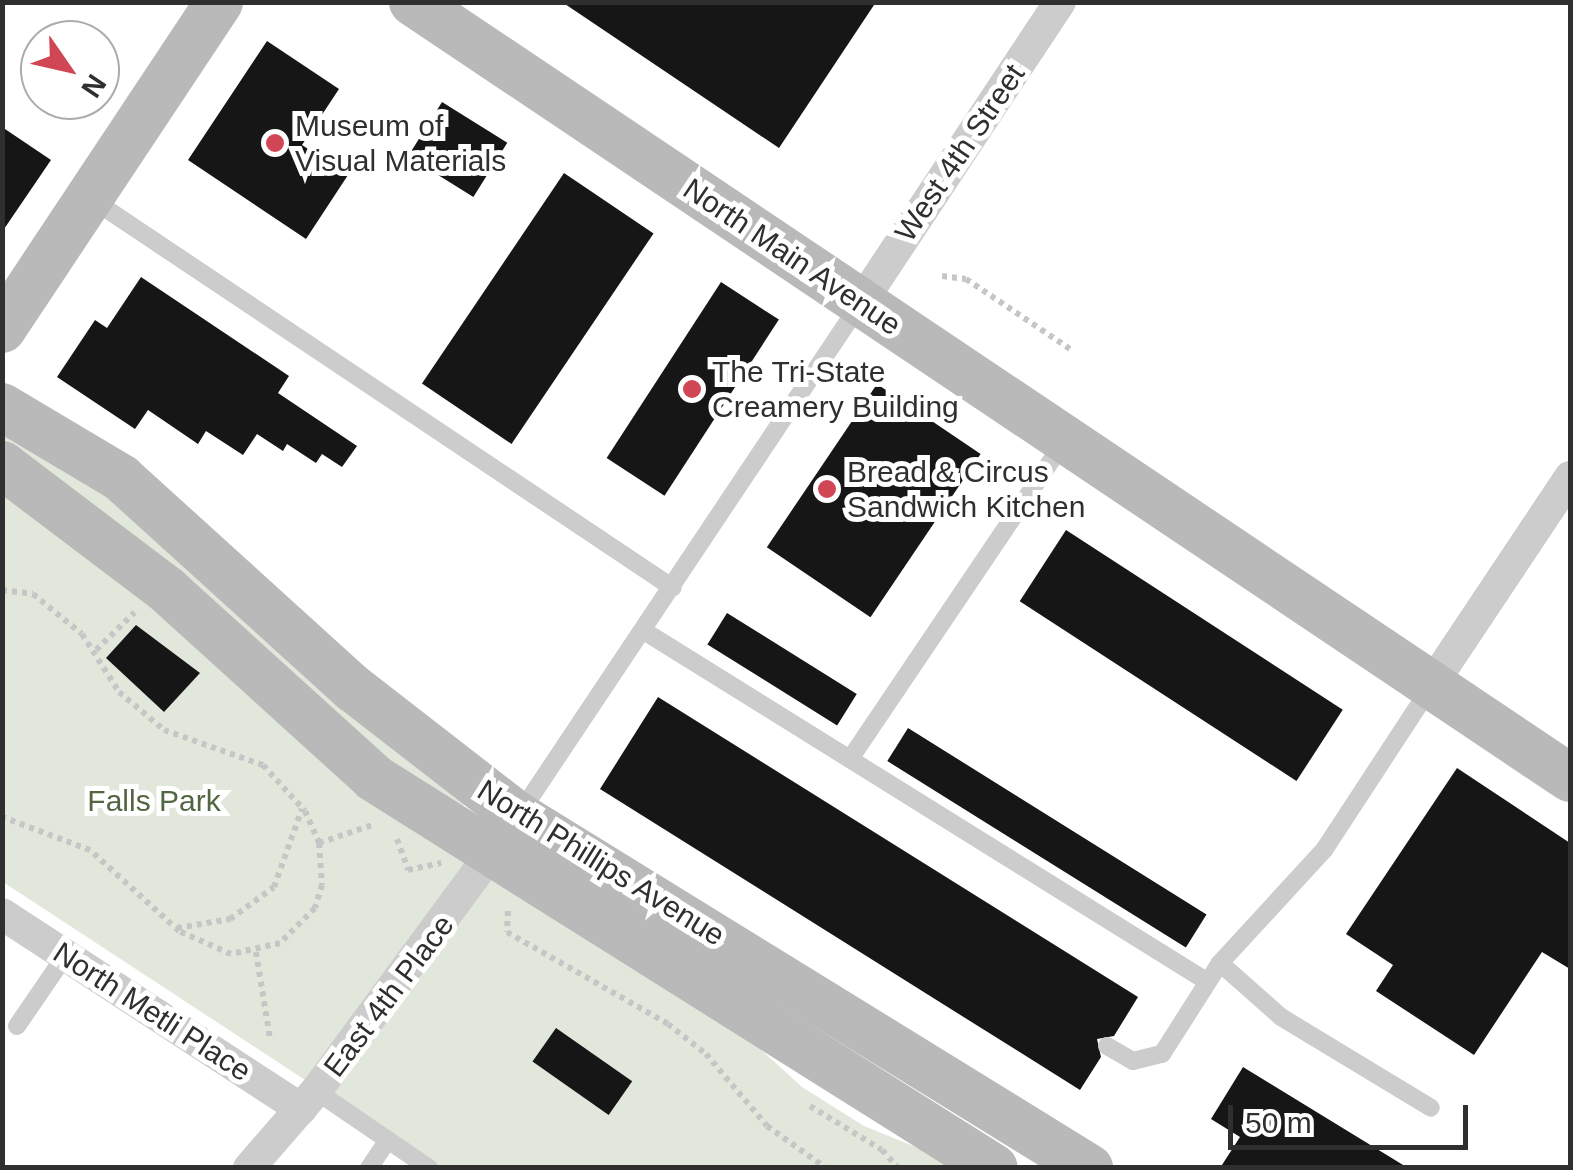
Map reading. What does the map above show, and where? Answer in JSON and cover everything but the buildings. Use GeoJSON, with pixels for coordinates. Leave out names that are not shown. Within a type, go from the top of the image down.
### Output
{"type":"FeatureCollection","features":[{"type":"Feature","properties":{"kind":"street"},"geometry":{"type":"LineString","coordinates":[[2,330],[220,2]]}},
{"type":"Feature","properties":{"kind":"street","name":"North Main Avenue"},"geometry":{"type":"LineString","coordinates":[[413,2],[1570,778]]}},
{"type":"Feature","properties":{"kind":"street","name":"West 4th Street"},"geometry":{"type":"LineString","coordinates":[[860,304],[1060,2]]}},
{"type":"Feature","properties":{"kind":"street","name":"North Phillips Avenue"},"geometry":{"type":"LineString","coordinates":[[2,406],[121,478],[354,690],[518,816],[1089,1168]]}},
{"type":"Feature","properties":{"kind":"street","name":"North Phillips Avenue"},"geometry":{"type":"LineString","coordinates":[[2,465],[167,590],[374,778],[491,856],[994,1168]]}},
{"type":"Feature","properties":{"kind":"street"},"geometry":{"type":"LineString","coordinates":[[1432,684],[1570,477]]}},
{"type":"Feature","properties":{"kind":"street","name":"East 4th Place"},"geometry":{"type":"LineString","coordinates":[[249,1168],[309,1100],[518,816]]}},
{"type":"Feature","properties":{"kind":"street","name":"North Metli Place"},"geometry":{"type":"LineString","coordinates":[[2,914],[65,956],[309,1100]]}},
{"type":"Feature","properties":{"kind":"lane"},"geometry":{"type":"LineString","coordinates":[[90,198],[673,588]]}},
{"type":"Feature","properties":{"kind":"lane"},"geometry":{"type":"LineString","coordinates":[[518,816],[860,304]]}},
{"type":"Feature","properties":{"kind":"lane"},"geometry":{"type":"LineString","coordinates":[[850,759],[1065,440]]}},
{"type":"Feature","properties":{"kind":"lane"},"geometry":{"type":"LineString","coordinates":[[644,631],[1208,982]]}},
{"type":"Feature","properties":{"kind":"lane"},"geometry":{"type":"LineString","coordinates":[[1108,1046],[1150,1062],[1220,963],[1324,850],[1432,684]]}},
{"type":"Feature","properties":{"kind":"lane"},"geometry":{"type":"LineString","coordinates":[[16,1026],[65,956]]}},
{"type":"Feature","properties":{"kind":"lane"},"geometry":{"type":"LineString","coordinates":[[1220,963],[1281,1018],[1431,1108]]}},
{"type":"Feature","properties":{"kind":"lane"},"geometry":{"type":"LineString","coordinates":[[309,1100],[388,1140],[429,1168]]}},
{"type":"Feature","properties":{"kind":"lane"},"geometry":{"type":"LineString","coordinates":[[369,1168],[388,1140]]}},
{"type":"Feature","properties":{"kind":"path"},"geometry":{"type":"LineString","coordinates":[[942,276],[966,280],[1073,351]]}},
{"type":"Feature","properties":{"kind":"path"},"geometry":{"type":"LineString","coordinates":[[2,590],[33,594],[96,650],[138,712],[164,730],[263,765],[302,808],[320,843],[322,884],[314,908],[280,943],[256,952],[204,947],[176,928],[90,850],[2,817]]}},
{"type":"Feature","properties":{"kind":"path"},"geometry":{"type":"LineString","coordinates":[[96,650],[148,598]]}},
{"type":"Feature","properties":{"kind":"path"},"geometry":{"type":"LineString","coordinates":[[176,928],[230,919],[274,887],[302,808]]}},
{"type":"Feature","properties":{"kind":"path"},"geometry":{"type":"LineString","coordinates":[[320,843],[360,829]]}},
{"type":"Feature","properties":{"kind":"path"},"geometry":{"type":"LineString","coordinates":[[256,952],[270,1038]]}},
{"type":"Feature","properties":{"kind":"path"},"geometry":{"type":"LineString","coordinates":[[810,1106],[882,1150],[898,1168]]}},
{"type":"Feature","properties":{"kind":"green space"},"geometry":{"type":"Polygon","coordinates":[[[6,432],[103,490],[464,802],[463,809],[453,814],[3,449],[6,432]]]}},
{"type":"Feature","properties":{"kind":"green space","name":"Falls Park"},"geometry":{"type":"Polygon","coordinates":[[[3,482],[735,1026],[802,1087],[864,1126],[965,1167],[438,1167],[3,882],[3,482]]]}},
{"type":"Feature","properties":{"kind":"place","name":"Museum of Visual Materials"},"geometry":{"type":"Point","coordinates":[275,143]}},
{"type":"Feature","properties":{"kind":"place","name":"The Tri-State Creamery Building"},"geometry":{"type":"Point","coordinates":[692,389]}},
{"type":"Feature","properties":{"kind":"place","name":"Bread & Circus Sandwich Kitchen"},"geometry":{"type":"Point","coordinates":[827,489]}}]}
